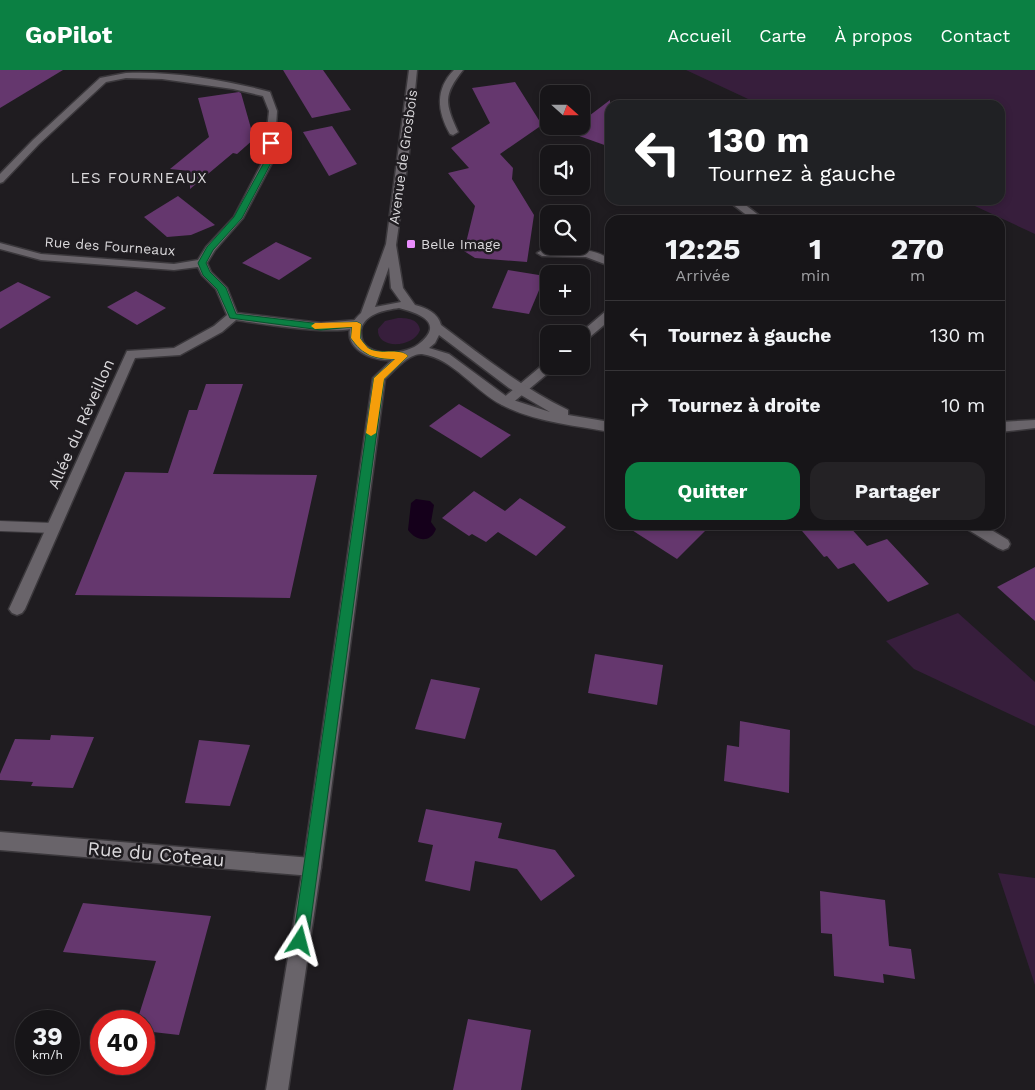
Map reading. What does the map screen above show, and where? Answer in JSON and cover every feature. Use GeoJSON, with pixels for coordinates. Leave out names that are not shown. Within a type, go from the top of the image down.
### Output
{"type":"FeatureCollection","features":[{"type":"Feature","properties":{"kind":"street","name":"Avenue de Grosbois"},"geometry":{"type":"LineString","coordinates":[[366,315],[391,244],[413,70]]}},
{"type":"Feature","properties":{"kind":"street"},"geometry":{"type":"LineString","coordinates":[[454,132],[447,118],[444,94],[445,84],[459,70]]}},
{"type":"Feature","properties":{"kind":"street"},"geometry":{"type":"LineString","coordinates":[[0,180],[36,142],[113,72],[146,72],[240,86],[267,94],[273,110],[269,159],[238,218],[210,249],[202,263],[206,273],[221,288],[233,316],[321,327],[355,338],[365,350],[379,378],[312,867],[277,1090]]}},
{"type":"Feature","properties":{"kind":"street"},"geometry":{"type":"LineString","coordinates":[[739,205],[753,215]]}},
{"type":"Feature","properties":{"kind":"street","name":"Avenue de Grosbois"},"geometry":{"type":"LineString","coordinates":[[391,244],[397,288],[410,306]]}},
{"type":"Feature","properties":{"kind":"street","name":"Rue des Fourneaux"},"geometry":{"type":"LineString","coordinates":[[0,246],[41,257],[174,267],[202,263]]}},
{"type":"Feature","properties":{"kind":"street"},"geometry":{"type":"LineString","coordinates":[[590,255],[605,260]]}},
{"type":"Feature","properties":{"kind":"street"},"geometry":{"type":"LineString","coordinates":[[355,338],[357,324],[366,315],[387,307],[410,306],[428,314],[434,320],[436,327],[435,336],[430,344],[420,350],[404,356],[381,356],[365,350]]}},
{"type":"Feature","properties":{"kind":"street","name":"Allée du Réveillon"},"geometry":{"type":"LineString","coordinates":[[17,609],[131,354],[176,352],[218,329],[233,316]]}},
{"type":"Feature","properties":{"kind":"street"},"geometry":{"type":"LineString","coordinates":[[590,331],[605,318]]}},
{"type":"Feature","properties":{"kind":"street"},"geometry":{"type":"LineString","coordinates":[[321,327],[357,324]]}},
{"type":"Feature","properties":{"kind":"street"},"geometry":{"type":"LineString","coordinates":[[436,327],[521,390],[543,404],[582,422]]}},
{"type":"Feature","properties":{"kind":"street"},"geometry":{"type":"LineString","coordinates":[[420,350],[445,357],[506,402],[538,414],[605,426]]}},
{"type":"Feature","properties":{"kind":"street"},"geometry":{"type":"LineString","coordinates":[[379,378],[404,356]]}},
{"type":"Feature","properties":{"kind":"street"},"geometry":{"type":"LineString","coordinates":[[506,402],[540,374]]}},
{"type":"Feature","properties":{"kind":"street"},"geometry":{"type":"LineString","coordinates":[[1005,428],[1035,424]]}},
{"type":"Feature","properties":{"kind":"street"},"geometry":{"type":"LineString","coordinates":[[980,530],[1004,544]]}},
{"type":"Feature","properties":{"kind":"street","name":"Rue du Coteau"},"geometry":{"type":"LineString","coordinates":[[0,841],[312,867]]}},
{"type":"Feature","properties":{"kind":"lane"},"geometry":{"type":"LineString","coordinates":[[0,526],[53,528]]}},
{"type":"Feature","properties":{"kind":"shaded area"},"geometry":{"type":"Polygon","coordinates":[[[686,70],[1035,70],[1035,234],[1005,220],[1005,215],[994,215],[973,205],[1005,205],[1005,100],[750,100],[686,70]]]}},
{"type":"Feature","properties":{"kind":"shaded area"},"geometry":{"type":"Polygon","coordinates":[[[398,318],[415,321],[420,330],[416,336],[404,343],[396,344],[383,341],[379,336],[378,329],[385,321],[398,318]]]}},
{"type":"Feature","properties":{"kind":"shaded area"},"geometry":{"type":"Polygon","coordinates":[[[416,499],[430,501],[434,505],[431,522],[436,529],[427,539],[415,537],[408,530],[411,503],[416,499]]]}},
{"type":"Feature","properties":{"kind":"shaded area"},"geometry":{"type":"Polygon","coordinates":[[[958,613],[1035,682],[1035,726],[914,669],[886,641],[958,613]]]}},
{"type":"Feature","properties":{"kind":"shaded area"},"geometry":{"type":"Polygon","coordinates":[[[998,873],[1035,878],[1035,985],[998,873]]]}},
{"type":"Feature","properties":{"kind":"building"},"geometry":{"type":"Polygon","coordinates":[[[0,70],[63,70],[0,108],[0,70]]]}},
{"type":"Feature","properties":{"kind":"building"},"geometry":{"type":"Polygon","coordinates":[[[283,70],[323,70],[351,110],[312,118],[283,70]]]}},
{"type":"Feature","properties":{"kind":"building"},"geometry":{"type":"Polygon","coordinates":[[[515,82],[540,122],[540,126],[500,154],[513,168],[512,179],[534,215],[527,262],[475,258],[464,251],[475,206],[448,173],[469,168],[451,148],[490,123],[472,88],[515,82]]]}},
{"type":"Feature","properties":{"kind":"building"},"geometry":{"type":"Polygon","coordinates":[[[241,93],[254,139],[237,154],[233,153],[190,189],[190,171],[170,169],[209,137],[198,98],[241,93]]]}},
{"type":"Feature","properties":{"kind":"building"},"geometry":{"type":"Polygon","coordinates":[[[605,104],[605,145],[576,135],[590,135],[590,115],[605,104]]]}},
{"type":"Feature","properties":{"kind":"building"},"geometry":{"type":"Polygon","coordinates":[[[332,126],[357,164],[329,176],[303,132],[332,126]]]}},
{"type":"Feature","properties":{"kind":"building"},"geometry":{"type":"Polygon","coordinates":[[[178,196],[215,225],[191,235],[167,237],[144,217],[178,196]]]}},
{"type":"Feature","properties":{"kind":"building"},"geometry":{"type":"Polygon","coordinates":[[[276,242],[312,258],[279,280],[242,263],[276,242]]]}},
{"type":"Feature","properties":{"kind":"building"},"geometry":{"type":"Polygon","coordinates":[[[508,270],[540,275],[540,288],[529,314],[492,308],[508,270]]]}},
{"type":"Feature","properties":{"kind":"building"},"geometry":{"type":"Polygon","coordinates":[[[18,282],[51,297],[0,329],[0,292],[18,282]]]}},
{"type":"Feature","properties":{"kind":"building"},"geometry":{"type":"Polygon","coordinates":[[[136,291],[166,308],[137,325],[107,307],[136,291]]]}},
{"type":"Feature","properties":{"kind":"building"},"geometry":{"type":"Polygon","coordinates":[[[206,384],[243,384],[213,474],[317,475],[290,598],[75,595],[125,472],[168,473],[189,410],[197,410],[206,384]]]}},
{"type":"Feature","properties":{"kind":"building"},"geometry":{"type":"Polygon","coordinates":[[[459,404],[511,435],[481,458],[429,426],[459,404]]]}},
{"type":"Feature","properties":{"kind":"building"},"geometry":{"type":"Polygon","coordinates":[[[474,491],[505,511],[520,498],[566,527],[536,556],[498,532],[486,542],[472,534],[469,536],[442,518],[474,491]]]}},
{"type":"Feature","properties":{"kind":"building"},"geometry":{"type":"Polygon","coordinates":[[[632,530],[706,530],[677,559],[632,530]]]}},
{"type":"Feature","properties":{"kind":"building"},"geometry":{"type":"Polygon","coordinates":[[[801,530],[853,530],[867,546],[887,539],[929,584],[888,602],[854,563],[838,569],[827,556],[824,557],[801,530]]]}},
{"type":"Feature","properties":{"kind":"building"},"geometry":{"type":"Polygon","coordinates":[[[1035,567],[1035,621],[997,587],[1035,567]]]}},
{"type":"Feature","properties":{"kind":"building"},"geometry":{"type":"Polygon","coordinates":[[[595,654],[663,665],[657,705],[588,693],[595,654]]]}},
{"type":"Feature","properties":{"kind":"building"},"geometry":{"type":"Polygon","coordinates":[[[431,679],[480,688],[465,739],[415,729],[431,679]]]}},
{"type":"Feature","properties":{"kind":"building"},"geometry":{"type":"Polygon","coordinates":[[[740,721],[790,730],[789,793],[724,781],[727,745],[739,747],[740,721]]]}},
{"type":"Feature","properties":{"kind":"building"},"geometry":{"type":"Polygon","coordinates":[[[51,735],[94,737],[73,788],[31,786],[33,782],[0,780],[0,774],[15,739],[50,740],[51,735]]]}},
{"type":"Feature","properties":{"kind":"building"},"geometry":{"type":"Polygon","coordinates":[[[199,740],[250,745],[230,806],[185,803],[199,740]]]}},
{"type":"Feature","properties":{"kind":"building"},"geometry":{"type":"Polygon","coordinates":[[[426,809],[502,823],[498,838],[555,850],[575,876],[541,901],[517,869],[475,861],[470,891],[425,881],[433,845],[418,842],[426,809]]]}},
{"type":"Feature","properties":{"kind":"building"},"geometry":{"type":"Polygon","coordinates":[[[820,891],[885,900],[889,946],[911,949],[915,979],[883,974],[884,983],[834,976],[832,934],[821,933],[820,891]]]}},
{"type":"Feature","properties":{"kind":"building"},"geometry":{"type":"Polygon","coordinates":[[[83,903],[211,916],[179,1035],[155,1032],[155,1010],[140,1010],[156,961],[63,952],[83,903]]]}},
{"type":"Feature","properties":{"kind":"building"},"geometry":{"type":"Polygon","coordinates":[[[468,1019],[531,1030],[521,1090],[453,1090],[468,1019]]]}},
{"type":"Feature","properties":{"kind":"slow traffic"},"geometry":{"type":"LineString","coordinates":[[315,326],[357,324],[355,338],[358,344],[365,350],[381,356],[404,356],[388,368],[379,378],[371,433]]}},
{"type":"Feature","properties":{"kind":"place","name":"Belle Image"},"geometry":{"type":"Point","coordinates":[411,244]}},
{"type":"Feature","properties":{"kind":"district","name":"LES FOURNEAUX"},"geometry":{"type":"Point","coordinates":[139,178]}},
{"type":"Feature","properties":{"kind":"route"},"geometry":{"type":"LineString","coordinates":[[271,143],[269,159],[238,218],[210,249],[202,263],[206,273],[221,288],[233,316],[321,327],[357,324],[355,338],[358,344],[365,350],[381,356],[404,356],[388,368],[379,378],[312,867],[300,941]]}}]}
